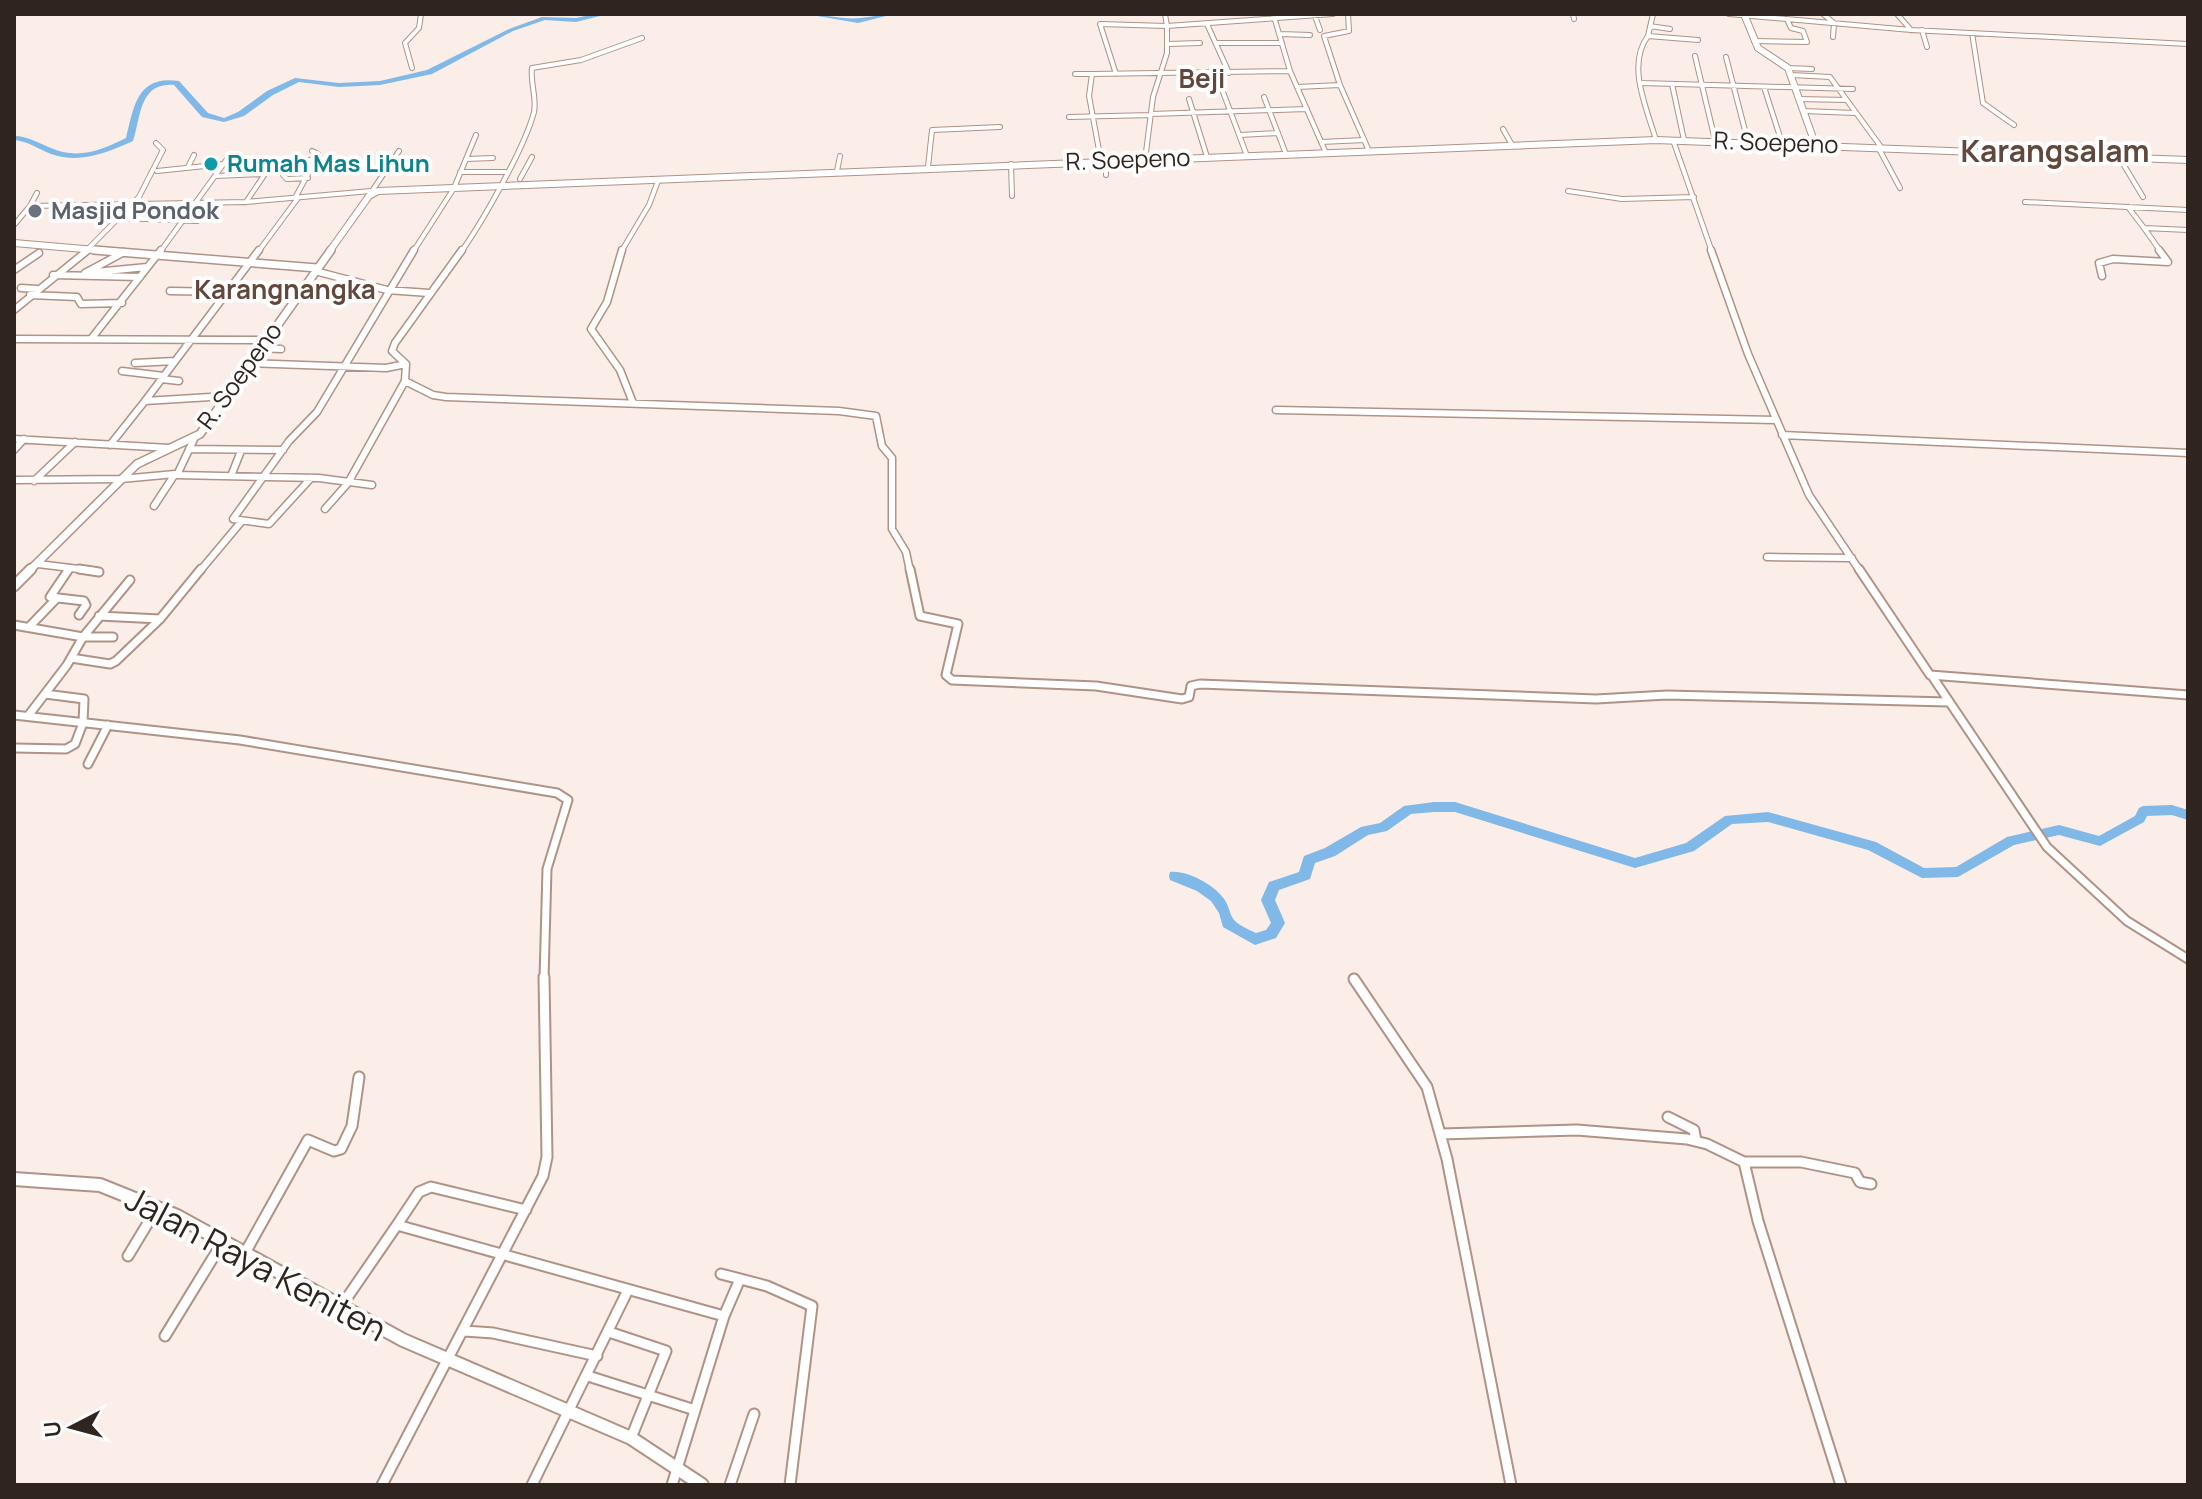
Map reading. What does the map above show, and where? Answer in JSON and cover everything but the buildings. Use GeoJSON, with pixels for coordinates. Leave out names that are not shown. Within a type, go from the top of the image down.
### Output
{"type":"FeatureCollection","features":[{"type":"Feature","properties":{"kind":"street"},"geometry":{"type":"LineString","coordinates":[[412,68],[405,43],[419,28],[421,14]]}},
{"type":"Feature","properties":{"kind":"street"},"geometry":{"type":"LineString","coordinates":[[1145,160],[1158,75],[1168,44],[1165,14]]}},
{"type":"Feature","properties":{"kind":"street"},"geometry":{"type":"LineString","coordinates":[[1088,24],[1167,26],[1333,14]]}},
{"type":"Feature","properties":{"kind":"street"},"geometry":{"type":"LineString","coordinates":[[1348,14],[1349,31],[1324,36],[1340,85],[1369,151]]}},
{"type":"Feature","properties":{"kind":"street"},"geometry":{"type":"LineString","coordinates":[[1653,14],[1648,36],[1638,49],[1642,83],[1656,140]]}},
{"type":"Feature","properties":{"kind":"street"},"geometry":{"type":"LineString","coordinates":[[1729,14],[1793,17],[1911,30],[2188,44]]}},
{"type":"Feature","properties":{"kind":"street"},"geometry":{"type":"LineString","coordinates":[[1823,14],[1834,23]]}},
{"type":"Feature","properties":{"kind":"street"},"geometry":{"type":"LineString","coordinates":[[1897,14],[1911,30]]}},
{"type":"Feature","properties":{"kind":"street"},"geometry":{"type":"LineString","coordinates":[[1744,15],[1761,51],[1788,68],[1812,69]]}},
{"type":"Feature","properties":{"kind":"street"},"geometry":{"type":"LineString","coordinates":[[1315,16],[1320,30]]}},
{"type":"Feature","properties":{"kind":"street"},"geometry":{"type":"LineString","coordinates":[[1754,41],[1807,43],[1803,31],[1791,29],[1787,19]]}},
{"type":"Feature","properties":{"kind":"street"},"geometry":{"type":"LineString","coordinates":[[1275,20],[1290,71],[1326,153]]}},
{"type":"Feature","properties":{"kind":"street"},"geometry":{"type":"LineString","coordinates":[[1833,37],[1834,23]]}},
{"type":"Feature","properties":{"kind":"street"},"geometry":{"type":"LineString","coordinates":[[1100,24],[1116,74]]}},
{"type":"Feature","properties":{"kind":"street"},"geometry":{"type":"LineString","coordinates":[[1207,24],[1229,73]]}},
{"type":"Feature","properties":{"kind":"street"},"geometry":{"type":"LineString","coordinates":[[1650,26],[1670,29]]}},
{"type":"Feature","properties":{"kind":"street"},"geometry":{"type":"LineString","coordinates":[[1922,30],[1927,47]]}},
{"type":"Feature","properties":{"kind":"street"},"geometry":{"type":"LineString","coordinates":[[1973,32],[1983,103],[2014,125]]}},
{"type":"Feature","properties":{"kind":"street"},"geometry":{"type":"LineString","coordinates":[[1280,34],[1310,35]]}},
{"type":"Feature","properties":{"kind":"street"},"geometry":{"type":"LineString","coordinates":[[1648,36],[1698,40]]}},
{"type":"Feature","properties":{"kind":"street"},"geometry":{"type":"LineString","coordinates":[[325,509],[348,483],[405,381],[406,364],[393,348],[466,244],[506,172],[535,109],[530,82],[533,66],[573,62],[642,38]]}},
{"type":"Feature","properties":{"kind":"street"},"geometry":{"type":"LineString","coordinates":[[1168,44],[1200,43]]}},
{"type":"Feature","properties":{"kind":"street"},"geometry":{"type":"LineString","coordinates":[[1216,43],[1282,43]]}},
{"type":"Feature","properties":{"kind":"street"},"geometry":{"type":"LineString","coordinates":[[1695,56],[1715,140]]}},
{"type":"Feature","properties":{"kind":"street"},"geometry":{"type":"LineString","coordinates":[[1726,57],[1748,142]]}},
{"type":"Feature","properties":{"kind":"street"},"geometry":{"type":"LineString","coordinates":[[1788,68],[1813,138],[1829,145]]}},
{"type":"Feature","properties":{"kind":"street"},"geometry":{"type":"LineString","coordinates":[[1075,74],[1290,71]]}},
{"type":"Feature","properties":{"kind":"street"},"geometry":{"type":"LineString","coordinates":[[1092,74],[1089,96],[1106,175]]}},
{"type":"Feature","properties":{"kind":"street"},"geometry":{"type":"LineString","coordinates":[[1791,75],[1830,76],[1880,147],[1900,188]]}},
{"type":"Feature","properties":{"kind":"street"},"geometry":{"type":"LineString","coordinates":[[1642,83],[1853,89]]}},
{"type":"Feature","properties":{"kind":"street"},"geometry":{"type":"LineString","coordinates":[[1672,84],[1684,140]]}},
{"type":"Feature","properties":{"kind":"street"},"geometry":{"type":"LineString","coordinates":[[1297,87],[1340,85]]}},
{"type":"Feature","properties":{"kind":"street"},"geometry":{"type":"LineString","coordinates":[[1764,87],[1782,143]]}},
{"type":"Feature","properties":{"kind":"street"},"geometry":{"type":"LineString","coordinates":[[1223,92],[1247,156]]}},
{"type":"Feature","properties":{"kind":"street"},"geometry":{"type":"LineString","coordinates":[[1264,97],[1286,154]]}},
{"type":"Feature","properties":{"kind":"street"},"geometry":{"type":"LineString","coordinates":[[1189,99],[1207,157]]}},
{"type":"Feature","properties":{"kind":"street"},"geometry":{"type":"LineString","coordinates":[[1799,99],[1846,100]]}},
{"type":"Feature","properties":{"kind":"street"},"geometry":{"type":"LineString","coordinates":[[1069,117],[1307,109]]}},
{"type":"Feature","properties":{"kind":"street"},"geometry":{"type":"LineString","coordinates":[[1803,111],[1855,113]]}},
{"type":"Feature","properties":{"kind":"street"},"geometry":{"type":"LineString","coordinates":[[928,167],[932,130],[1000,127]]}},
{"type":"Feature","properties":{"kind":"street"},"geometry":{"type":"LineString","coordinates":[[1503,129],[1512,145]]}},
{"type":"Feature","properties":{"kind":"street"},"geometry":{"type":"LineString","coordinates":[[1240,135],[1278,133]]}},
{"type":"Feature","properties":{"kind":"street"},"geometry":{"type":"LineString","coordinates":[[311,478],[269,524],[241,522],[233,518],[266,478],[283,450],[317,412],[387,290],[454,188],[476,135]]}},
{"type":"Feature","properties":{"kind":"street"},"geometry":{"type":"LineString","coordinates":[[1805,144],[1813,138]]}},
{"type":"Feature","properties":{"kind":"street"},"geometry":{"type":"LineString","coordinates":[[1321,142],[1364,140]]}},
{"type":"Feature","properties":{"kind":"street","name":"R. Soepeno"},"geometry":{"type":"LineString","coordinates":[[195,437],[372,191],[1656,140],[2188,160]]}},
{"type":"Feature","properties":{"kind":"street"},"geometry":{"type":"LineString","coordinates":[[1673,140],[1738,327],[1809,495],[2047,847],[2127,921],[2188,959]]}},
{"type":"Feature","properties":{"kind":"street"},"geometry":{"type":"LineString","coordinates":[[14,310],[138,203],[157,171],[163,150],[156,143]]}},
{"type":"Feature","properties":{"kind":"street"},"geometry":{"type":"LineString","coordinates":[[110,445],[296,198],[318,154],[312,151]]}},
{"type":"Feature","properties":{"kind":"street"},"geometry":{"type":"LineString","coordinates":[[30,206],[246,202],[372,191],[399,151]]}},
{"type":"Feature","properties":{"kind":"street"},"geometry":{"type":"LineString","coordinates":[[2010,153],[2017,159],[2048,160]]}},
{"type":"Feature","properties":{"kind":"street"},"geometry":{"type":"LineString","coordinates":[[188,167],[194,155]]}},
{"type":"Feature","properties":{"kind":"street"},"geometry":{"type":"LineString","coordinates":[[91,339],[199,202],[230,155]]}},
{"type":"Feature","properties":{"kind":"street"},"geometry":{"type":"LineString","coordinates":[[837,171],[840,156]]}},
{"type":"Feature","properties":{"kind":"street"},"geometry":{"type":"LineString","coordinates":[[518,184],[532,157]]}},
{"type":"Feature","properties":{"kind":"street"},"geometry":{"type":"LineString","coordinates":[[2119,157],[2143,197]]}},
{"type":"Feature","properties":{"kind":"street"},"geometry":{"type":"LineString","coordinates":[[466,159],[493,158]]}},
{"type":"Feature","properties":{"kind":"street"},"geometry":{"type":"LineString","coordinates":[[308,178],[287,179],[283,175],[295,162],[316,159]]}},
{"type":"Feature","properties":{"kind":"street"},"geometry":{"type":"LineString","coordinates":[[157,171],[224,164]]}},
{"type":"Feature","properties":{"kind":"street"},"geometry":{"type":"LineString","coordinates":[[1011,164],[1012,196]]}},
{"type":"Feature","properties":{"kind":"street"},"geometry":{"type":"LineString","coordinates":[[242,174],[248,165]]}},
{"type":"Feature","properties":{"kind":"street"},"geometry":{"type":"LineString","coordinates":[[460,172],[506,172]]}},
{"type":"Feature","properties":{"kind":"street"},"geometry":{"type":"LineString","coordinates":[[215,176],[265,174],[246,202]]}},
{"type":"Feature","properties":{"kind":"street"},"geometry":{"type":"LineString","coordinates":[[633,403],[620,370],[591,329],[607,302],[623,245],[649,205],[658,181]]}},
{"type":"Feature","properties":{"kind":"street"},"geometry":{"type":"LineString","coordinates":[[1568,191],[1622,199],[1694,197]]}},
{"type":"Feature","properties":{"kind":"street"},"geometry":{"type":"LineString","coordinates":[[14,225],[37,193]]}},
{"type":"Feature","properties":{"kind":"street"},"geometry":{"type":"LineString","coordinates":[[2025,202],[2188,210]]}},
{"type":"Feature","properties":{"kind":"street"},"geometry":{"type":"LineString","coordinates":[[2102,276],[2099,263],[2113,259],[2168,262],[2128,207]]}},
{"type":"Feature","properties":{"kind":"street"},"geometry":{"type":"LineString","coordinates":[[119,218],[197,221]]}},
{"type":"Feature","properties":{"kind":"street"},"geometry":{"type":"LineString","coordinates":[[2144,228],[2188,230]]}},
{"type":"Feature","properties":{"kind":"street"},"geometry":{"type":"LineString","coordinates":[[14,243],[316,270],[387,290],[429,293]]}},
{"type":"Feature","properties":{"kind":"street"},"geometry":{"type":"LineString","coordinates":[[124,252],[116,260],[85,273],[147,267]]}},
{"type":"Feature","properties":{"kind":"street"},"geometry":{"type":"LineString","coordinates":[[14,270],[39,253]]}},
{"type":"Feature","properties":{"kind":"street"},"geometry":{"type":"LineString","coordinates":[[53,275],[140,277]]}},
{"type":"Feature","properties":{"kind":"street"},"geometry":{"type":"LineString","coordinates":[[21,288],[37,289]]}},
{"type":"Feature","properties":{"kind":"street"},"geometry":{"type":"LineString","coordinates":[[170,291],[228,292]]}},
{"type":"Feature","properties":{"kind":"street"},"geometry":{"type":"LineString","coordinates":[[14,300],[79,297],[81,304],[122,303]]}},
{"type":"Feature","properties":{"kind":"street"},"geometry":{"type":"LineString","coordinates":[[14,339],[266,340]]}},
{"type":"Feature","properties":{"kind":"street"},"geometry":{"type":"LineString","coordinates":[[260,348],[281,349]]}},
{"type":"Feature","properties":{"kind":"street"},"geometry":{"type":"LineString","coordinates":[[135,363],[175,361]]}},
{"type":"Feature","properties":{"kind":"street"},"geometry":{"type":"LineString","coordinates":[[146,374],[154,362]]}},
{"type":"Feature","properties":{"kind":"street"},"geometry":{"type":"LineString","coordinates":[[249,363],[389,368],[406,364]]}},
{"type":"Feature","properties":{"kind":"street"},"geometry":{"type":"LineString","coordinates":[[122,371],[179,381]]}},
{"type":"Feature","properties":{"kind":"street"},"geometry":{"type":"LineString","coordinates":[[405,381],[433,395],[446,397],[839,411],[876,416],[882,446],[892,458],[892,529],[906,552],[920,616],[958,624],[946,675],[952,680],[1096,686],[1182,699],[1189,697],[1191,686],[1200,684],[1596,699],[1667,695],[1948,702]]}},
{"type":"Feature","properties":{"kind":"street"},"geometry":{"type":"LineString","coordinates":[[145,401],[227,396]]}},
{"type":"Feature","properties":{"kind":"street"},"geometry":{"type":"LineString","coordinates":[[1276,410],[1776,420]]}},
{"type":"Feature","properties":{"kind":"street"},"geometry":{"type":"LineString","coordinates":[[1782,435],[2188,453]]}},
{"type":"Feature","properties":{"kind":"street"},"geometry":{"type":"LineString","coordinates":[[143,460],[195,437]]}},
{"type":"Feature","properties":{"kind":"street"},"geometry":{"type":"LineString","coordinates":[[154,506],[195,437]]}},
{"type":"Feature","properties":{"kind":"street"},"geometry":{"type":"LineString","coordinates":[[14,439],[169,448]]}},
{"type":"Feature","properties":{"kind":"street"},"geometry":{"type":"LineString","coordinates":[[14,450],[24,439]]}},
{"type":"Feature","properties":{"kind":"street"},"geometry":{"type":"LineString","coordinates":[[34,481],[75,442]]}},
{"type":"Feature","properties":{"kind":"street"},"geometry":{"type":"LineString","coordinates":[[14,585],[143,460],[151,448]]}},
{"type":"Feature","properties":{"kind":"street"},"geometry":{"type":"LineString","coordinates":[[189,449],[283,450]]}},
{"type":"Feature","properties":{"kind":"street"},"geometry":{"type":"LineString","coordinates":[[231,476],[241,451]]}},
{"type":"Feature","properties":{"kind":"street"},"geometry":{"type":"LineString","coordinates":[[14,480],[121,479],[175,474],[311,478],[372,485]]}},
{"type":"Feature","properties":{"kind":"street"},"geometry":{"type":"LineString","coordinates":[[71,658],[112,664],[160,619],[241,522]]}},
{"type":"Feature","properties":{"kind":"street"},"geometry":{"type":"LineString","coordinates":[[1767,557],[1852,558]]}},
{"type":"Feature","properties":{"kind":"street"},"geometry":{"type":"LineString","coordinates":[[38,564],[99,572]]}},
{"type":"Feature","properties":{"kind":"street"},"geometry":{"type":"LineString","coordinates":[[69,569],[50,595],[84,601],[86,605],[79,615]]}},
{"type":"Feature","properties":{"kind":"street"},"geometry":{"type":"LineString","coordinates":[[28,716],[83,637],[130,580]]}},
{"type":"Feature","properties":{"kind":"street"},"geometry":{"type":"LineString","coordinates":[[29,627],[57,598]]}},
{"type":"Feature","properties":{"kind":"street"},"geometry":{"type":"LineString","coordinates":[[99,616],[160,619]]}},
{"type":"Feature","properties":{"kind":"street"},"geometry":{"type":"LineString","coordinates":[[15,626],[83,637],[113,637]]}},
{"type":"Feature","properties":{"kind":"street"},"geometry":{"type":"LineString","coordinates":[[1932,676],[2188,695]]}},
{"type":"Feature","properties":{"kind":"street"},"geometry":{"type":"LineString","coordinates":[[15,748],[70,748],[83,723],[86,703],[81,696],[45,694]]}},
{"type":"Feature","properties":{"kind":"street"},"geometry":{"type":"LineString","coordinates":[[14,715],[240,740],[557,793],[568,800],[547,869],[543,1015],[547,1157],[543,1176],[465,1331],[382,1485]]}},
{"type":"Feature","properties":{"kind":"street"},"geometry":{"type":"LineString","coordinates":[[88,764],[108,725]]}},
{"type":"Feature","properties":{"kind":"street"},"geometry":{"type":"LineString","coordinates":[[1354,979],[1427,1087],[1441,1134],[1511,1485]]}},
{"type":"Feature","properties":{"kind":"street"},"geometry":{"type":"LineString","coordinates":[[243,1256],[308,1140],[334,1151],[341,1149],[352,1126],[359,1077]]}},
{"type":"Feature","properties":{"kind":"street"},"geometry":{"type":"LineString","coordinates":[[1668,1117],[1694,1130],[1696,1141]]}},
{"type":"Feature","properties":{"kind":"street"},"geometry":{"type":"LineString","coordinates":[[1441,1134],[1577,1130],[1696,1141],[1744,1162],[1817,1164],[1855,1173],[1860,1182],[1871,1184]]}},
{"type":"Feature","properties":{"kind":"street"},"geometry":{"type":"LineString","coordinates":[[1744,1162],[1758,1221],[1841,1485]]}},
{"type":"Feature","properties":{"kind":"street","name":"Jalan Raya Keniten"},"geometry":{"type":"LineString","coordinates":[[14,1179],[100,1185],[157,1208],[340,1308],[568,1413],[631,1438],[702,1485]]}},
{"type":"Feature","properties":{"kind":"street"},"geometry":{"type":"LineString","coordinates":[[340,1308],[419,1192],[431,1187],[526,1210]]}},
{"type":"Feature","properties":{"kind":"street"},"geometry":{"type":"LineString","coordinates":[[128,1256],[157,1208]]}},
{"type":"Feature","properties":{"kind":"street"},"geometry":{"type":"LineString","coordinates":[[397,1225],[627,1292],[724,1316]]}},
{"type":"Feature","properties":{"kind":"street"},"geometry":{"type":"LineString","coordinates":[[165,1336],[222,1243]]}},
{"type":"Feature","properties":{"kind":"street"},"geometry":{"type":"LineString","coordinates":[[721,1274],[767,1286],[812,1306],[790,1485]]}},
{"type":"Feature","properties":{"kind":"street"},"geometry":{"type":"LineString","coordinates":[[672,1485],[724,1316],[740,1279]]}},
{"type":"Feature","properties":{"kind":"street"},"geometry":{"type":"LineString","coordinates":[[532,1485],[627,1292]]}},
{"type":"Feature","properties":{"kind":"street"},"geometry":{"type":"LineString","coordinates":[[465,1331],[493,1333],[597,1356]]}},
{"type":"Feature","properties":{"kind":"street"},"geometry":{"type":"LineString","coordinates":[[609,1332],[666,1351],[631,1438]]}},
{"type":"Feature","properties":{"kind":"street"},"geometry":{"type":"LineString","coordinates":[[588,1376],[695,1410]]}},
{"type":"Feature","properties":{"kind":"street"},"geometry":{"type":"LineString","coordinates":[[730,1485],[754,1414]]}},
{"type":"Feature","properties":{"kind":"waterway"},"geometry":{"type":"LineString","coordinates":[[14,138],[26,139],[56,153],[88,155],[130,139],[138,105],[147,89],[165,82],[176,83],[205,115],[224,120],[241,114],[270,93],[298,80],[339,85],[380,83],[429,72],[511,30],[544,18],[576,20],[605,14]]}},
{"type":"Feature","properties":{"kind":"waterway"},"geometry":{"type":"LineString","coordinates":[[809,14],[858,21],[891,14]]}},
{"type":"Feature","properties":{"kind":"waterway"},"geometry":{"type":"LineString","coordinates":[[1175,876],[1209,892],[1221,904],[1228,923],[1255,939],[1271,934],[1278,923],[1268,900],[1274,886],[1305,875],[1309,860],[1330,852],[1365,830],[1383,828],[1408,809],[1455,807],[1635,863],[1690,847],[1729,819],[1768,817],[1872,846],[1922,873],[1958,872],[2011,841],[2059,830],[2100,841],[2140,819],[2143,811],[2172,810],[2188,815]]}},
{"type":"Feature","properties":{"kind":"place","name":"Rumah Mas Lihun"},"geometry":{"type":"Point","coordinates":[211,164]}},
{"type":"Feature","properties":{"kind":"place","name":"Masjid Pondok"},"geometry":{"type":"Point","coordinates":[35,211]}},
{"type":"Feature","properties":{"kind":"district","name":"Beji"},"geometry":{"type":"Point","coordinates":[1202,79]}},
{"type":"Feature","properties":{"kind":"district","name":"Karangsalam"},"geometry":{"type":"Point","coordinates":[2055,152]}},
{"type":"Feature","properties":{"kind":"district","name":"Karangnangka"},"geometry":{"type":"Point","coordinates":[285,290]}}]}
